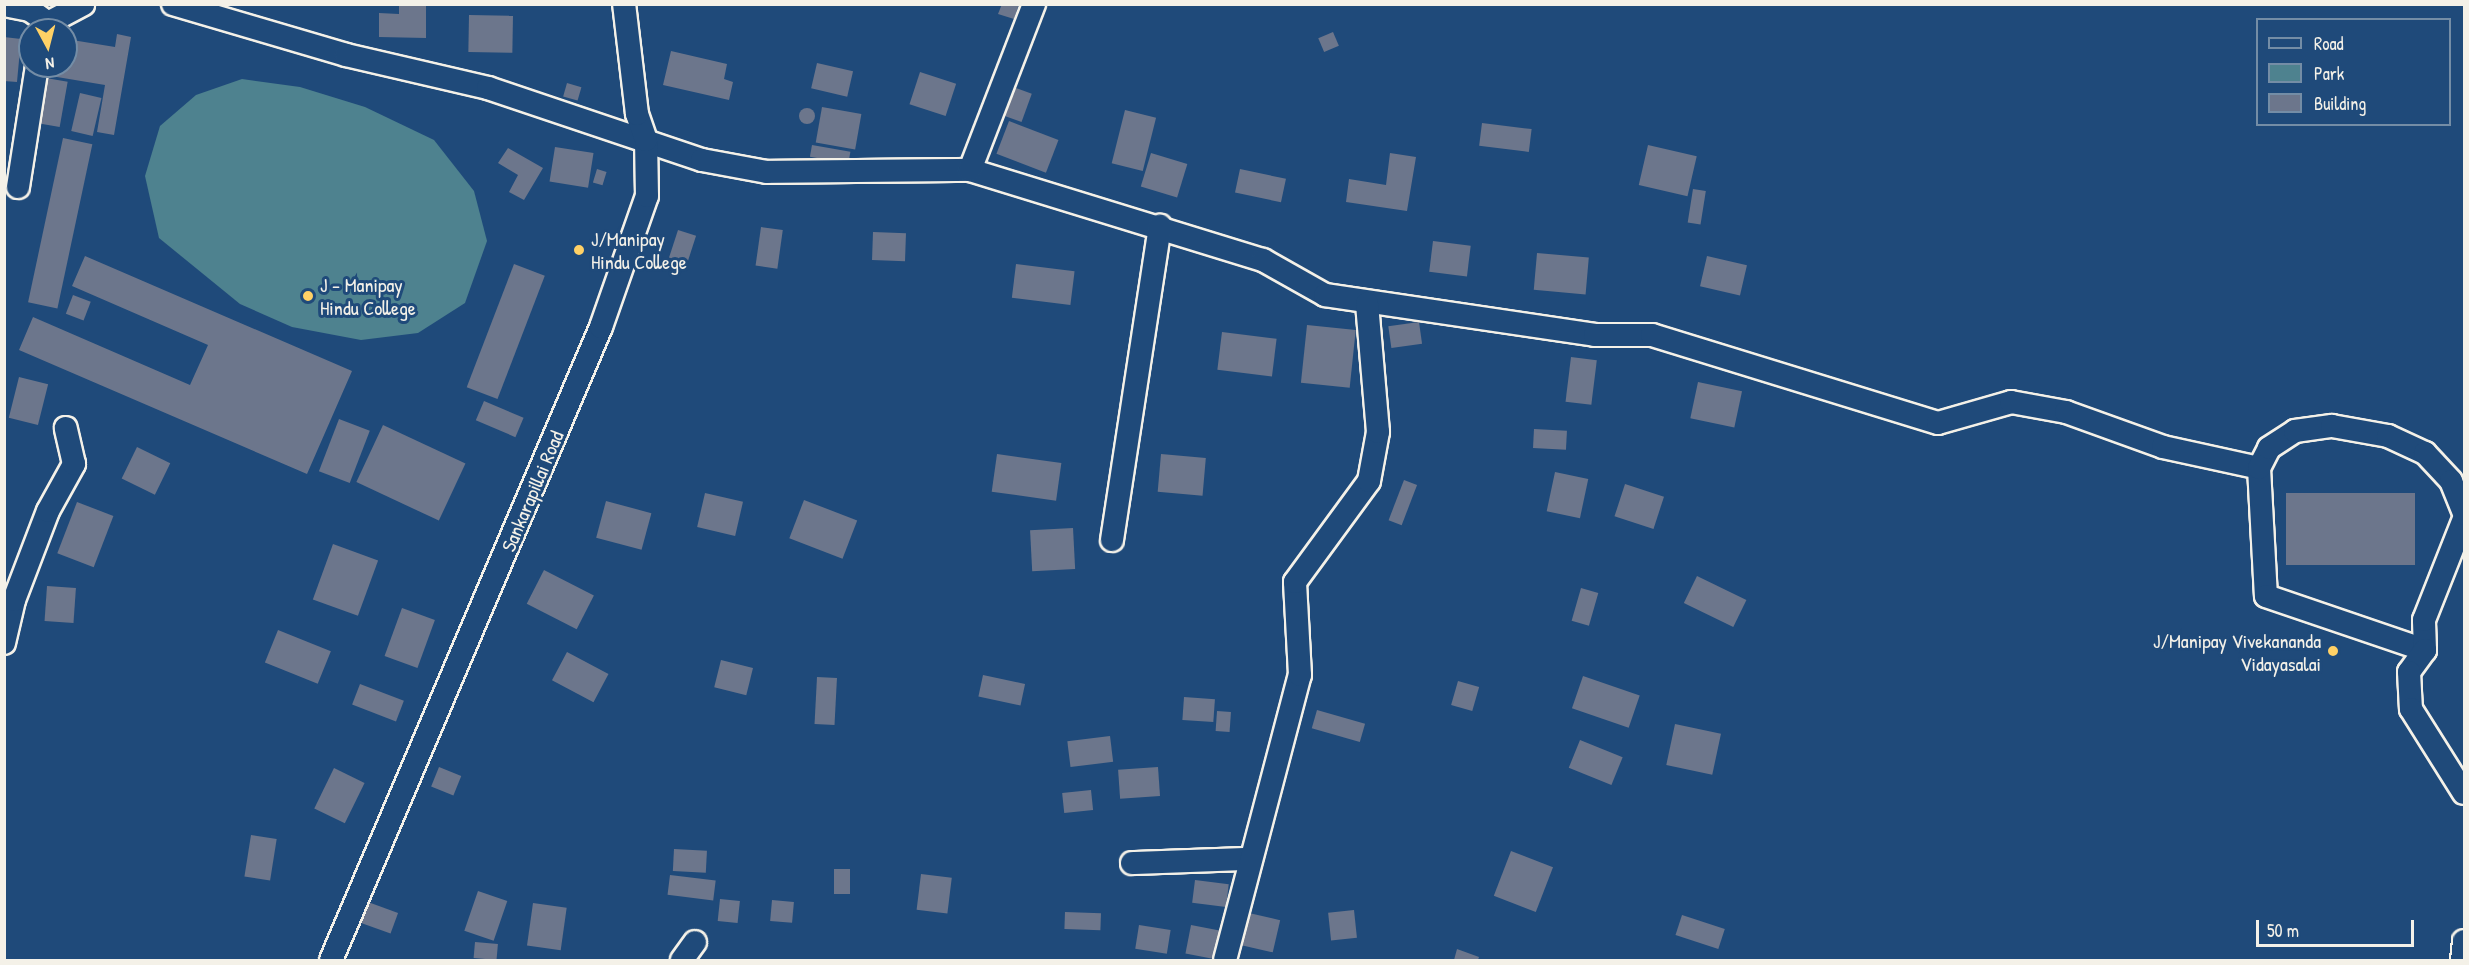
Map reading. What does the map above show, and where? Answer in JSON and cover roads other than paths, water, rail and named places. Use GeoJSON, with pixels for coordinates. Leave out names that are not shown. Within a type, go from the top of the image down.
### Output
{"type":"FeatureCollection","features":[{"type":"Feature","properties":{"kind":"street"},"geometry":{"type":"LineString","coordinates":[[59,18],[82,4]]}},
{"type":"Feature","properties":{"kind":"street"},"geometry":{"type":"LineString","coordinates":[[173,4],[346,55],[488,88],[702,160],[767,172],[970,170],[1160,226],[1263,260],[1325,295],[1595,335],[1653,335],[1938,423],[2011,402],[2066,412],[2163,447],[2259,468]]}},
{"type":"Feature","properties":{"kind":"street","name":"Sankarapillai Road"},"geometry":{"type":"LineString","coordinates":[[331,960],[601,327],[647,196],[646,140],[637,114],[624,4]]}},
{"type":"Feature","properties":{"kind":"street"},"geometry":{"type":"LineString","coordinates":[[970,170],[1034,4]]}},
{"type":"Feature","properties":{"kind":"street"},"geometry":{"type":"LineString","coordinates":[[4,5],[30,10],[38,18]]}},
{"type":"Feature","properties":{"kind":"street"},"geometry":{"type":"LineString","coordinates":[[18,187],[35,78]]}},
{"type":"Feature","properties":{"kind":"street"},"geometry":{"type":"LineString","coordinates":[[1112,540],[1160,226]]}},
{"type":"Feature","properties":{"kind":"street"},"geometry":{"type":"LineString","coordinates":[[1225,960],[1247,859],[1300,675],[1295,582],[1370,481],[1378,432],[1367,303]]}},
{"type":"Feature","properties":{"kind":"street"},"geometry":{"type":"LineString","coordinates":[[2425,650],[2266,596],[2259,468],[2269,448],[2295,431],[2332,426],[2388,436],[2425,453],[2451,481],[2464,513]]}},
{"type":"Feature","properties":{"kind":"street"},"geometry":{"type":"LineString","coordinates":[[4,643],[14,600],[48,511],[74,464],[66,428]]}},
{"type":"Feature","properties":{"kind":"street"},"geometry":{"type":"LineString","coordinates":[[2464,519],[2424,620],[2425,650],[2409,672],[2411,709],[2464,794]]}},
{"type":"Feature","properties":{"kind":"street"},"geometry":{"type":"LineString","coordinates":[[1132,863],[1247,859]]}},
{"type":"Feature","properties":{"kind":"street"},"geometry":{"type":"LineString","coordinates":[[2462,960],[2464,941]]}},
{"type":"Feature","properties":{"kind":"street"},"geometry":{"type":"LineString","coordinates":[[682,960],[695,942]]}},
{"type":"Feature","properties":{"kind":"place","name":"J/Manipay Hindu College"},"geometry":{"type":"Point","coordinates":[579,250]}},
{"type":"Feature","properties":{"kind":"place","name":"J - Manipay Hindu College"},"geometry":{"type":"Point","coordinates":[308,296]}},
{"type":"Feature","properties":{"kind":"place","name":"J/Manipay Vivekananda Vidayasalai"},"geometry":{"type":"Point","coordinates":[2333,651]}}]}
